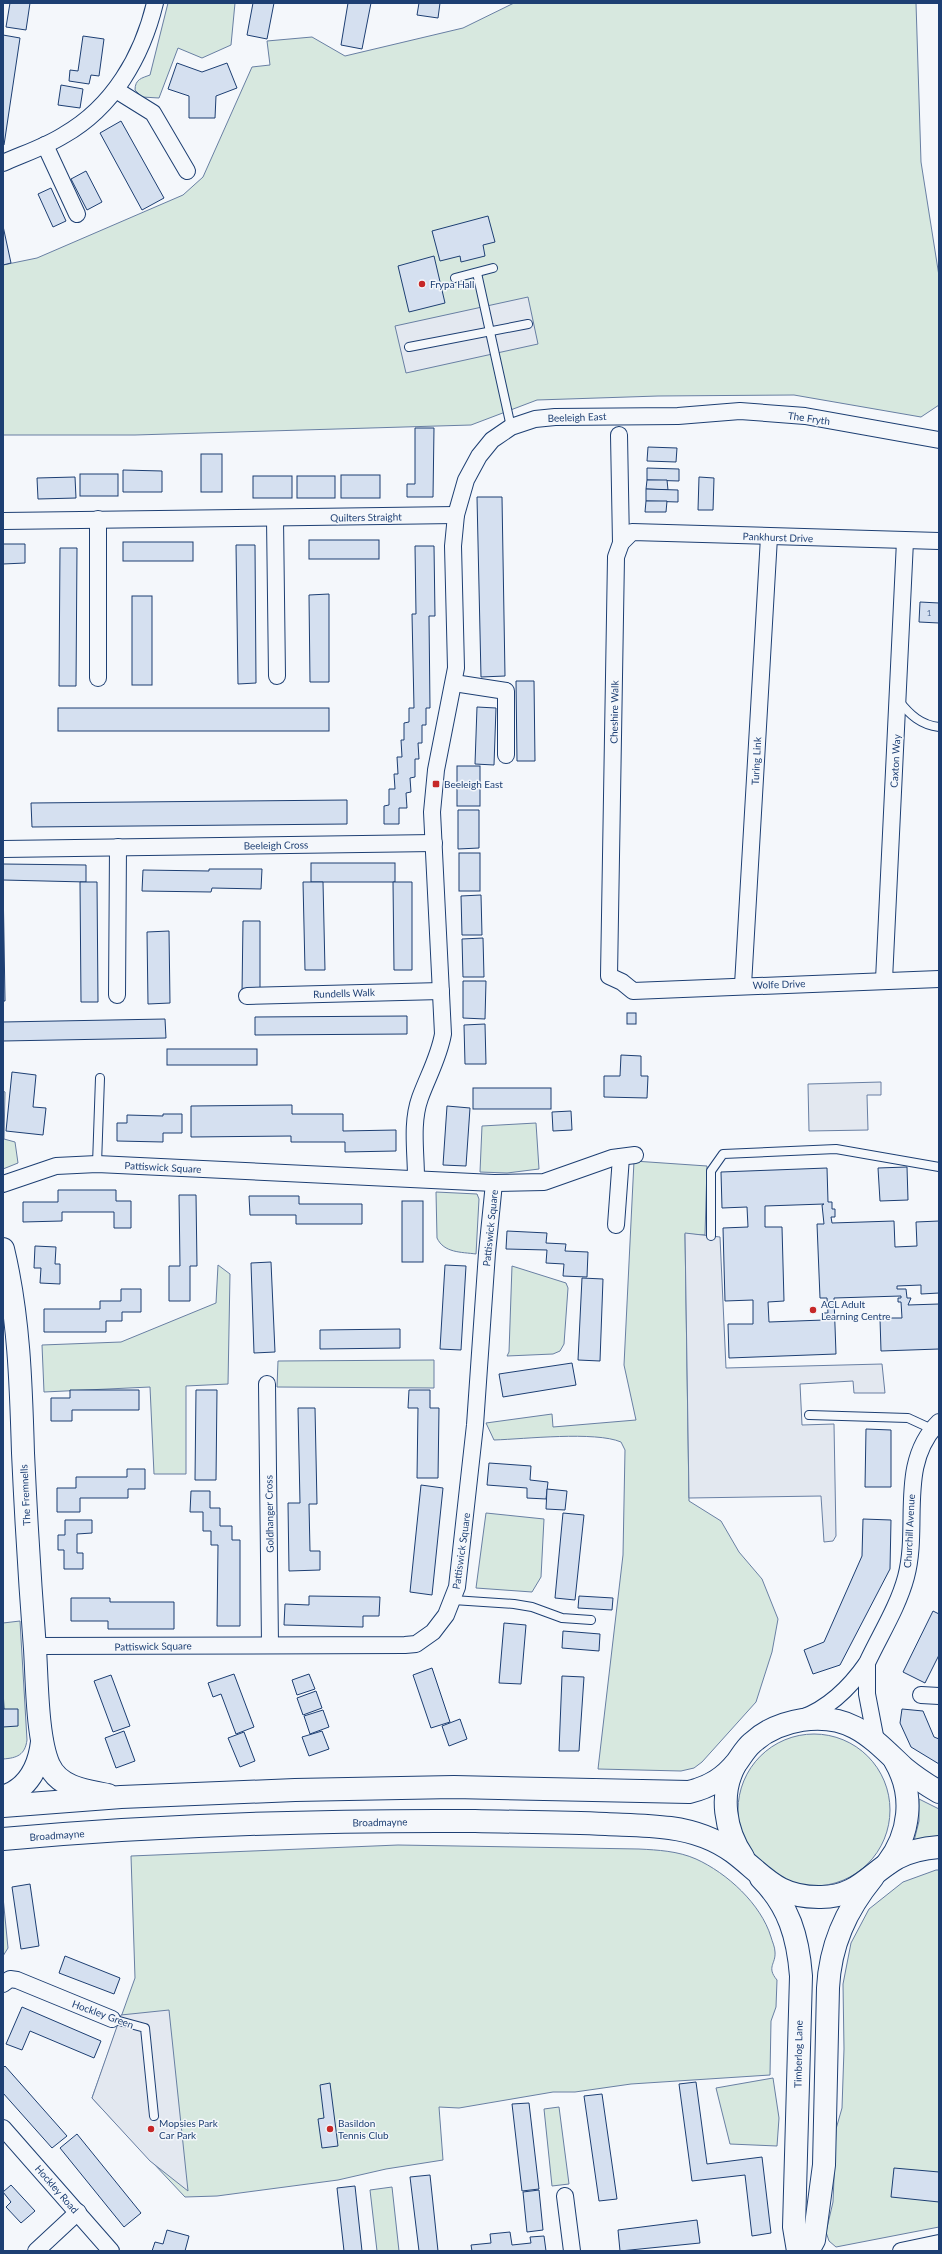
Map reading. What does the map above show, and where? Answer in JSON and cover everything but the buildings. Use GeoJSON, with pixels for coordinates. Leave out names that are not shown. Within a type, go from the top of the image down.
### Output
{"type":"FeatureCollection","features":[{"type":"Feature","properties":{"kind":"main road","name":"The Fremnells"},"geometry":{"type":"LineString","coordinates":[[3,1249],[15,1304],[42,1741],[40,1758],[30,1779],[9,1795],[3,1797]]}},
{"type":"Feature","properties":{"kind":"main road","name":"Broadmayne"},"geometry":{"type":"LineString","coordinates":[[3,1806],[121,1797],[295,1790],[398,1788],[689,1792],[712,1784],[737,1762],[751,1743],[762,1735],[774,1728],[791,1722],[813,1718],[834,1719],[864,1731],[919,1780],[939,1792]]}},
{"type":"Feature","properties":{"kind":"main road","name":"The Fremnells"},"geometry":{"type":"LineString","coordinates":[[42,1741],[49,1766],[56,1776],[68,1785],[85,1791],[121,1797]]}},
{"type":"Feature","properties":{"kind":"main road","name":"Broadmayne"},"geometry":{"type":"LineString","coordinates":[[879,1872],[898,1849],[907,1820],[905,1782],[892,1756]]}},
{"type":"Feature","properties":{"kind":"main road","name":"Broadmayne"},"geometry":{"type":"LineString","coordinates":[[737,1762],[727,1786],[726,1810],[732,1838],[751,1868]]}},
{"type":"Feature","properties":{"kind":"main road","name":"Broadmayne"},"geometry":{"type":"LineString","coordinates":[[3,1839],[160,1828],[257,1824],[359,1822],[556,1822],[649,1826],[687,1831],[718,1842],[781,1890],[798,1895],[820,1897],[848,1892],[908,1853],[939,1847]]}},
{"type":"Feature","properties":{"kind":"main road","name":"Timberlog Lane"},"geometry":{"type":"LineString","coordinates":[[751,1868],[775,1893],[787,1911],[797,1941],[799,1956],[801,1976],[794,2227],[798,2251]]}},
{"type":"Feature","properties":{"kind":"main road"},"geometry":{"type":"LineString","coordinates":[[808,2251],[814,2240],[824,2165],[830,1960],[845,1919],[879,1872]]}},
{"type":"Feature","properties":{"kind":"street"},"geometry":{"type":"LineString","coordinates":[[3,163],[65,135],[83,122],[116,90],[144,42],[155,3]]}},
{"type":"Feature","properties":{"kind":"street"},"geometry":{"type":"LineString","coordinates":[[116,90],[153,113],[187,171]]}},
{"type":"Feature","properties":{"kind":"street"},"geometry":{"type":"LineString","coordinates":[[45,145],[77,214]]}},
{"type":"Feature","properties":{"kind":"street","name":"The Fryth"},"geometry":{"type":"LineString","coordinates":[[678,416],[740,411],[805,416],[939,440]]}},
{"type":"Feature","properties":{"kind":"street","name":"Beeleigh East"},"geometry":{"type":"LineString","coordinates":[[416,1178],[415,1121],[420,1098],[440,1047],[443,1034],[433,793],[456,668],[453,546],[456,515],[466,480],[479,456],[492,440],[511,427],[535,420],[555,417],[678,416]]}},
{"type":"Feature","properties":{"kind":"street","name":"Cheshire Walk"},"geometry":{"type":"LineString","coordinates":[[619,435],[621,543],[616,557],[609,976],[622,982]]}},
{"type":"Feature","properties":{"kind":"street","name":"Quilters Straight"},"geometry":{"type":"LineString","coordinates":[[3,521],[98,519],[275,519],[456,515]]}},
{"type":"Feature","properties":{"kind":"street"},"geometry":{"type":"LineString","coordinates":[[98,519],[98,678]]}},
{"type":"Feature","properties":{"kind":"street"},"geometry":{"type":"LineString","coordinates":[[275,519],[277,676]]}},
{"type":"Feature","properties":{"kind":"street","name":"Pankhurst Drive"},"geometry":{"type":"LineString","coordinates":[[621,543],[632,532],[769,538],[939,541]]}},
{"type":"Feature","properties":{"kind":"street","name":"Turing Link"},"geometry":{"type":"LineString","coordinates":[[743,985],[769,538]]}},
{"type":"Feature","properties":{"kind":"street","name":"Caxton Way"},"geometry":{"type":"LineString","coordinates":[[884,980],[905,541]]}},
{"type":"Feature","properties":{"kind":"street"},"geometry":{"type":"LineString","coordinates":[[454,683],[506,691],[506,756]]}},
{"type":"Feature","properties":{"kind":"street","name":"Beeleigh Cross"},"geometry":{"type":"LineString","coordinates":[[3,849],[434,842]]}},
{"type":"Feature","properties":{"kind":"street"},"geometry":{"type":"LineString","coordinates":[[117,995],[118,847]]}},
{"type":"Feature","properties":{"kind":"street","name":"Wolfe Drive"},"geometry":{"type":"LineString","coordinates":[[622,982],[632,991],[743,985],[939,979]]}},
{"type":"Feature","properties":{"kind":"street","name":"Rundells Walk"},"geometry":{"type":"LineString","coordinates":[[247,996],[441,991]]}},
{"type":"Feature","properties":{"kind":"street","name":"Pattiswick Square"},"geometry":{"type":"LineString","coordinates":[[3,1184],[56,1166],[97,1164],[416,1178],[494,1183],[544,1182],[583,1167],[628,1156],[616,1225]]}},
{"type":"Feature","properties":{"kind":"street","name":"Pattiswick Square"},"geometry":{"type":"LineString","coordinates":[[35,1646],[416,1644],[424,1640],[440,1624],[453,1600],[465,1520],[475,1425],[487,1253],[494,1183]]}},
{"type":"Feature","properties":{"kind":"street","name":"Goldhanger Cross"},"geometry":{"type":"LineString","coordinates":[[267,1384],[270,1644]]}},
{"type":"Feature","properties":{"kind":"street","name":"Churchill Avenue"},"geometry":{"type":"LineString","coordinates":[[791,1722],[827,1705],[851,1684],[867,1663],[902,1590],[906,1576],[912,1482],[919,1454],[936,1425]]}},
{"type":"Feature","properties":{"kind":"street","name":"Churchill Avenue"},"geometry":{"type":"LineString","coordinates":[[867,1663],[868,1694],[876,1741]]}},
{"type":"Feature","properties":{"kind":"street"},"geometry":{"type":"LineString","coordinates":[[921,1695],[939,1696]]}},
{"type":"Feature","properties":{"kind":"street","name":"Hockley Green"},"geometry":{"type":"LineString","coordinates":[[3,1984],[10,1979],[17,1980],[112,2019]]}},
{"type":"Feature","properties":{"kind":"street","name":"Hockley Road"},"geometry":{"type":"LineString","coordinates":[[3,2128],[111,2251]]}},
{"type":"Feature","properties":{"kind":"street"},"geometry":{"type":"LineString","coordinates":[[566,2196],[572,2251]]}},
{"type":"Feature","properties":{"kind":"street"},"geometry":{"type":"LineString","coordinates":[[36,2251],[78,2212]]}},
{"type":"Feature","properties":{"kind":"street"},"geometry":{"type":"LineString","coordinates":[[901,2251],[939,2243]]}},
{"type":"Feature","properties":{"kind":"lane"},"geometry":{"type":"LineString","coordinates":[[455,278],[493,268]]}},
{"type":"Feature","properties":{"kind":"lane"},"geometry":{"type":"LineString","coordinates":[[477,273],[511,427]]}},
{"type":"Feature","properties":{"kind":"lane"},"geometry":{"type":"LineString","coordinates":[[409,347],[528,324]]}},
{"type":"Feature","properties":{"kind":"lane"},"geometry":{"type":"LineString","coordinates":[[898,699],[910,715],[920,722],[939,727]]}},
{"type":"Feature","properties":{"kind":"lane"},"geometry":{"type":"LineString","coordinates":[[97,1164],[100,1078]]}},
{"type":"Feature","properties":{"kind":"lane"},"geometry":{"type":"LineString","coordinates":[[711,1236],[711,1171],[723,1154],[836,1149],[939,1167]]}},
{"type":"Feature","properties":{"kind":"lane"},"geometry":{"type":"LineString","coordinates":[[809,1415],[908,1418],[936,1425]]}},
{"type":"Feature","properties":{"kind":"lane"},"geometry":{"type":"LineString","coordinates":[[453,1600],[514,1604],[532,1607],[562,1618],[590,1620]]}},
{"type":"Feature","properties":{"kind":"lane","name":"Hockley Green"},"geometry":{"type":"LineString","coordinates":[[112,2019],[145,2028],[154,2116]]}},
{"type":"Feature","properties":{"kind":"shaded area"},"geometry":{"type":"Polygon","coordinates":[[[168,3],[235,3],[231,45],[202,58],[178,48],[159,98],[142,97],[135,90],[135,86],[138,81],[150,75],[168,3]]]}},
{"type":"Feature","properties":{"kind":"shaded area"},"geometry":{"type":"Polygon","coordinates":[[[514,3],[916,3],[921,162],[939,276],[939,405],[921,417],[794,395],[658,396],[537,400],[471,425],[135,435],[3,435],[3,265],[37,258],[183,195],[203,177],[252,67],[270,65],[267,41],[312,37],[345,56],[463,28],[514,3]]]}},
{"type":"Feature","properties":{"kind":"shaded area"},"geometry":{"type":"Polygon","coordinates":[[[528,297],[538,344],[406,373],[395,326],[528,297]]]}},
{"type":"Feature","properties":{"kind":"shaded area"},"geometry":{"type":"Polygon","coordinates":[[[881,1082],[881,1095],[867,1095],[868,1130],[809,1131],[808,1084],[881,1082]]]}},
{"type":"Feature","properties":{"kind":"shaded area"},"geometry":{"type":"Polygon","coordinates":[[[3,1091],[5,1092],[4,1139],[15,1142],[18,1163],[3,1169],[3,1091]]]}},
{"type":"Feature","properties":{"kind":"shaded area"},"geometry":{"type":"Polygon","coordinates":[[[536,1123],[539,1169],[507,1173],[480,1172],[482,1126],[536,1123]]]}},
{"type":"Feature","properties":{"kind":"shaded area"},"geometry":{"type":"Polygon","coordinates":[[[634,1161],[707,1166],[705,1235],[685,1234],[689,1501],[721,1521],[739,1552],[762,1579],[778,1619],[772,1652],[756,1702],[702,1762],[694,1768],[681,1771],[598,1769],[623,1555],[625,1450],[621,1442],[595,1437],[578,1436],[494,1440],[486,1423],[552,1414],[553,1427],[636,1420],[624,1365],[634,1161]]]}},
{"type":"Feature","properties":{"kind":"shaded area"},"geometry":{"type":"Polygon","coordinates":[[[436,1192],[477,1194],[479,1199],[476,1254],[454,1251],[444,1247],[440,1243],[437,1238],[436,1192]]]}},
{"type":"Feature","properties":{"kind":"shaded area"},"geometry":{"type":"Polygon","coordinates":[[[685,1233],[720,1237],[726,1368],[882,1364],[885,1393],[854,1393],[853,1381],[800,1384],[802,1425],[834,1424],[836,1536],[833,1541],[824,1542],[821,1496],[689,1498],[685,1233]]]}},
{"type":"Feature","properties":{"kind":"shaded area"},"geometry":{"type":"Polygon","coordinates":[[[218,1265],[230,1274],[228,1384],[186,1386],[186,1474],[154,1474],[150,1387],[44,1392],[42,1345],[121,1342],[216,1303],[218,1265]]]}},
{"type":"Feature","properties":{"kind":"shaded area"},"geometry":{"type":"Polygon","coordinates":[[[512,1266],[566,1283],[568,1288],[564,1344],[560,1351],[553,1354],[507,1356],[509,1352],[512,1266]]]}},
{"type":"Feature","properties":{"kind":"shaded area"},"geometry":{"type":"Polygon","coordinates":[[[434,1360],[434,1388],[277,1387],[278,1361],[434,1360]]]}},
{"type":"Feature","properties":{"kind":"shaded area"},"geometry":{"type":"Polygon","coordinates":[[[486,1513],[544,1519],[541,1577],[532,1592],[476,1588],[486,1513]]]}},
{"type":"Feature","properties":{"kind":"shaded area"},"geometry":{"type":"Polygon","coordinates":[[[20,1621],[27,1740],[26,1745],[20,1755],[3,1759],[3,1623],[20,1621]]]}},
{"type":"Feature","properties":{"kind":"shaded area"},"geometry":{"type":"Polygon","coordinates":[[[807,1734],[821,1734],[836,1737],[850,1743],[868,1756],[881,1774],[887,1788],[890,1810],[887,1832],[881,1846],[868,1864],[850,1877],[836,1883],[821,1886],[807,1886],[792,1883],[778,1877],[766,1869],[755,1858],[747,1846],[741,1832],[738,1817],[738,1803],[741,1788],[747,1774],[755,1762],[766,1751],[778,1743],[792,1737],[807,1734]]]}},
{"type":"Feature","properties":{"kind":"shaded area"},"geometry":{"type":"Polygon","coordinates":[[[919,1799],[939,1809],[939,1840],[914,1841],[919,1821],[919,1799]]]}},
{"type":"Feature","properties":{"kind":"shaded area"},"geometry":{"type":"Polygon","coordinates":[[[398,1845],[646,1849],[682,1854],[708,1865],[731,1881],[751,1902],[766,1925],[774,1946],[775,1956],[772,1972],[777,1980],[776,2007],[771,2021],[770,2075],[631,2084],[575,2092],[553,2092],[459,2108],[439,2107],[443,2160],[386,2169],[338,2180],[217,2196],[185,2197],[92,2098],[135,1978],[131,1856],[398,1845]]]}},
{"type":"Feature","properties":{"kind":"shaded area"},"geometry":{"type":"Polygon","coordinates":[[[939,1870],[939,2227],[836,2247],[829,2241],[826,2232],[833,2202],[836,2129],[842,2108],[844,2049],[843,1984],[851,1943],[869,1909],[903,1882],[939,1870]]]}},
{"type":"Feature","properties":{"kind":"shaded area"},"geometry":{"type":"Polygon","coordinates":[[[3,1897],[8,1948],[3,1956],[3,1897]]]}},
{"type":"Feature","properties":{"kind":"shaded area","name":"Mopsies Park Car Park"},"geometry":{"type":"Polygon","coordinates":[[[169,2010],[188,2191],[150,2161],[92,2098],[121,2015],[169,2010]]]}},
{"type":"Feature","properties":{"kind":"shaded area"},"geometry":{"type":"Polygon","coordinates":[[[773,2078],[779,2118],[777,2146],[730,2144],[716,2088],[773,2078]]]}},
{"type":"Feature","properties":{"kind":"shaded area"},"geometry":{"type":"Polygon","coordinates":[[[559,2107],[569,2184],[552,2186],[544,2109],[559,2107]]]}},
{"type":"Feature","properties":{"kind":"shaded area"},"geometry":{"type":"Polygon","coordinates":[[[392,2187],[399,2251],[377,2251],[370,2190],[392,2187]]]}},
{"type":"Feature","properties":{"kind":"place","name":"Frypa Hall"},"geometry":{"type":"Point","coordinates":[422,284]}},
{"type":"Feature","properties":{"kind":"place","name":"Beeleigh East"},"geometry":{"type":"Point","coordinates":[436,784]}},
{"type":"Feature","properties":{"kind":"place","name":"ACL Adult Learning Centre"},"geometry":{"type":"Point","coordinates":[813,1310]}},
{"type":"Feature","properties":{"kind":"place","name":"Mopsies Park Car Park"},"geometry":{"type":"Point","coordinates":[151,2129]}},
{"type":"Feature","properties":{"kind":"place","name":"Basildon Tennis Club"},"geometry":{"type":"Point","coordinates":[330,2129]}}]}
